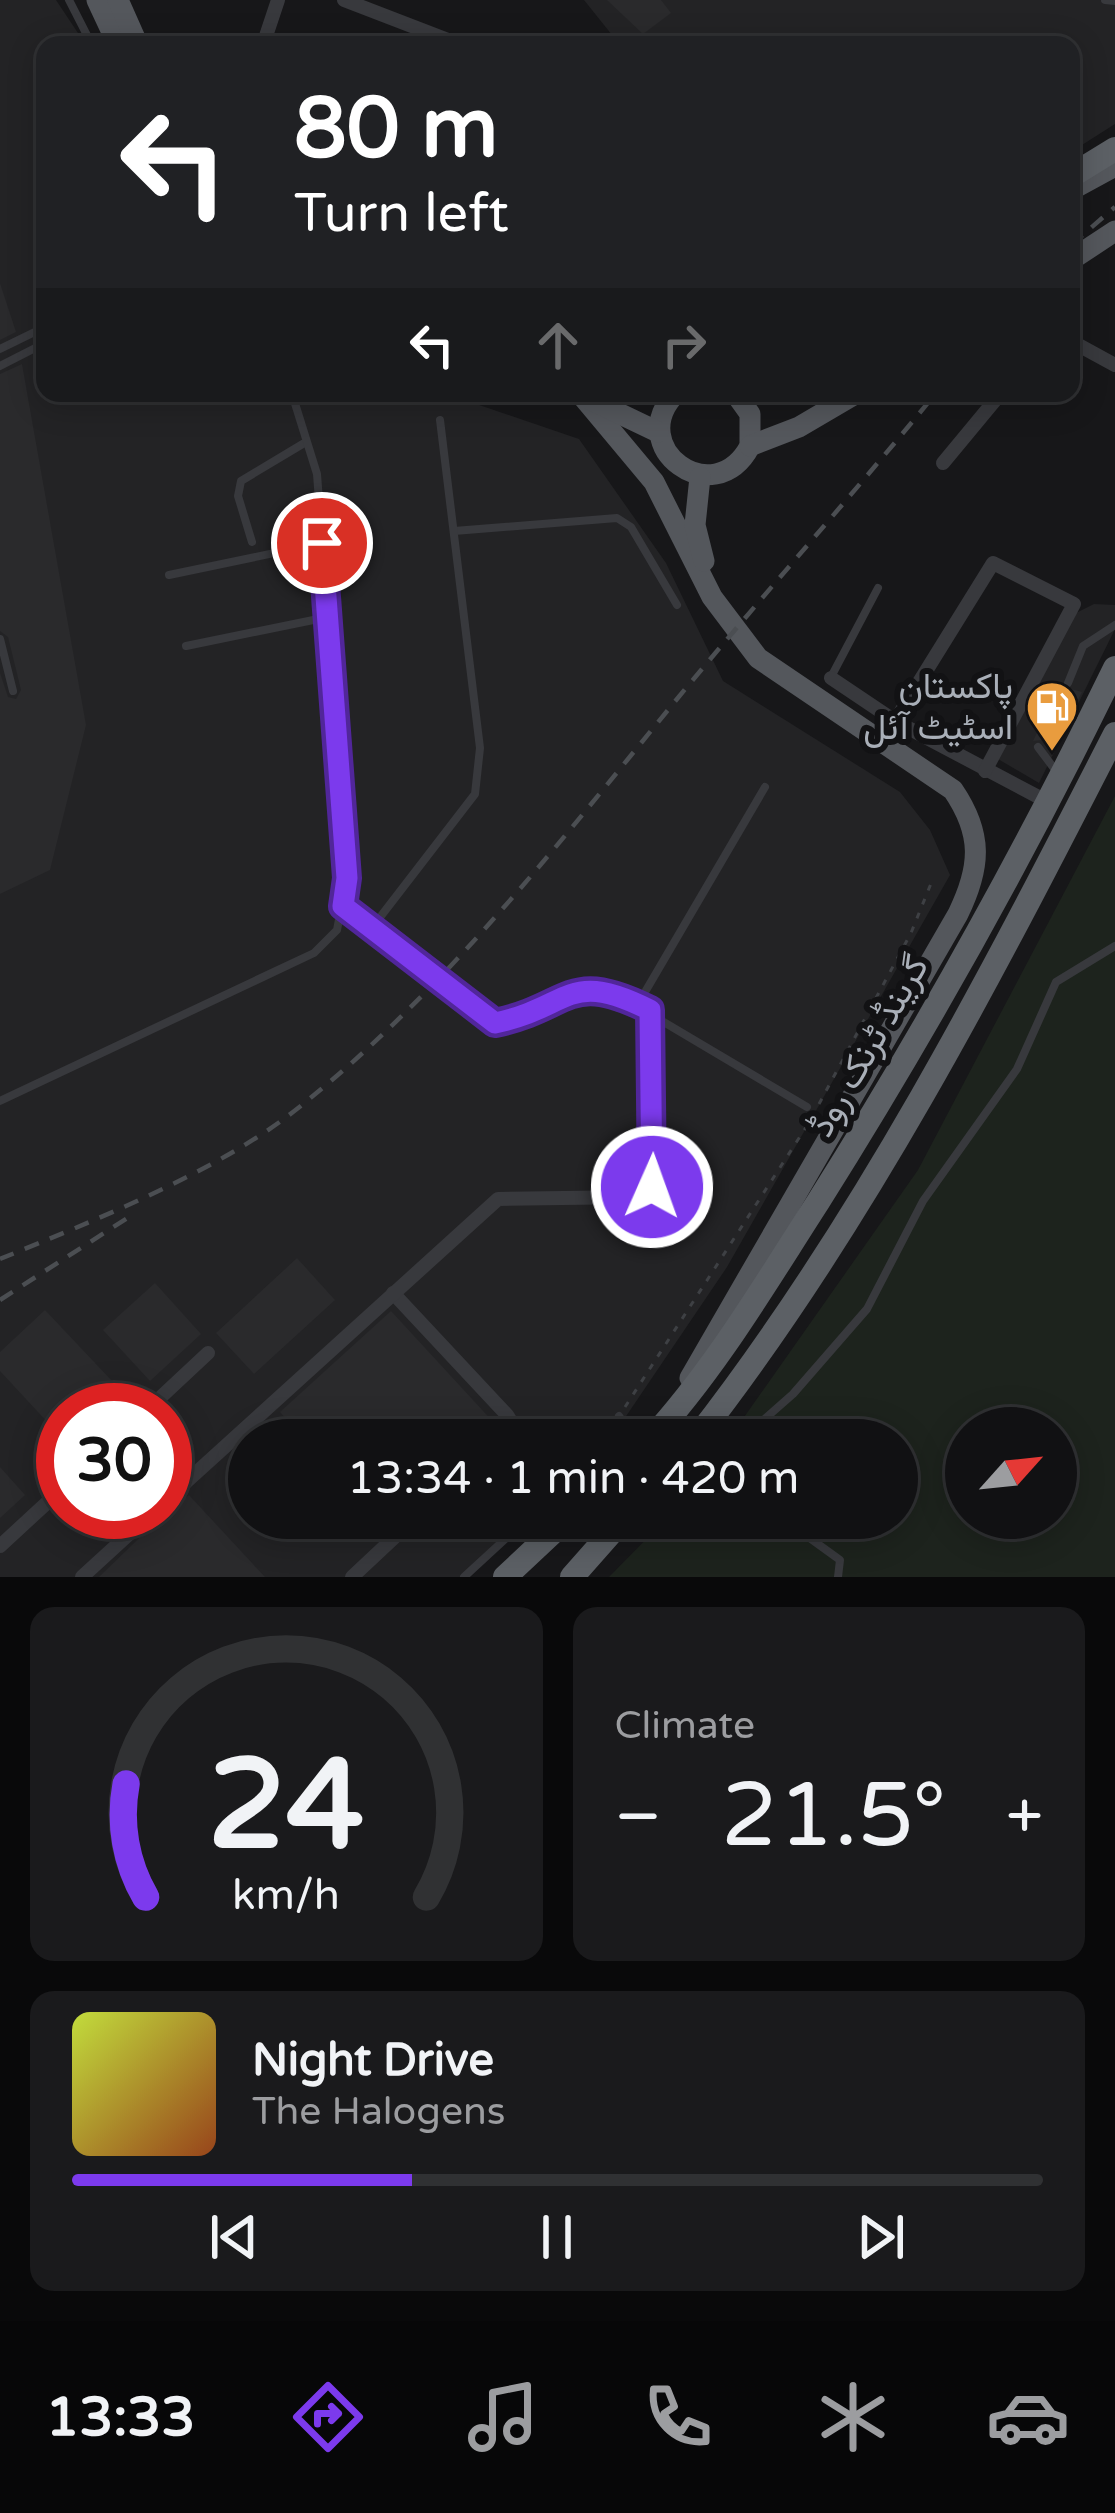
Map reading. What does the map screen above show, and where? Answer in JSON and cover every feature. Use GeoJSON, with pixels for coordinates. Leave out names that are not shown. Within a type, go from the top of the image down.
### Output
{"type":"FeatureCollection","features":[{"type":"Feature","properties":{"kind":"highway"},"geometry":{"type":"LineString","coordinates":[[1080,170],[1115,149]]}},
{"type":"Feature","properties":{"kind":"highway","name":"گرینڈ ٹرنک روڈ"},"geometry":{"type":"LineString","coordinates":[[667,1419],[720,1355],[858,1137],[1048,802],[1115,668]]}},
{"type":"Feature","properties":{"kind":"highway","name":"گرینڈ ٹرنک روڈ"},"geometry":{"type":"LineString","coordinates":[[711,1419],[748,1372],[883,1159],[1017,926],[1115,734]]}},
{"type":"Feature","properties":{"kind":"highway"},"geometry":{"type":"LineString","coordinates":[[505,1577],[546,1539]]}},
{"type":"Feature","properties":{"kind":"highway"},"geometry":{"type":"LineString","coordinates":[[572,1577],[605,1539]]}},
{"type":"Feature","properties":{"kind":"main road"},"geometry":{"type":"LineString","coordinates":[[98,0],[114,36]]}},
{"type":"Feature","properties":{"kind":"main road"},"geometry":{"type":"LineString","coordinates":[[118,0],[134,36]]}},
{"type":"Feature","properties":{"kind":"main road"},"geometry":{"type":"LineString","coordinates":[[1080,185],[1115,166]]}},
{"type":"Feature","properties":{"kind":"main road"},"geometry":{"type":"LineString","coordinates":[[1080,254],[1115,231]]}},
{"type":"Feature","properties":{"kind":"main road"},"geometry":{"type":"LineString","coordinates":[[583,402],[654,482],[712,597],[758,658],[953,790],[971,817],[978,847],[973,882],[958,914],[664,1419]]}},
{"type":"Feature","properties":{"kind":"main road"},"geometry":{"type":"LineString","coordinates":[[592,402],[658,432],[676,466],[700,476],[725,473],[750,446],[799,427],[841,402]]}},
{"type":"Feature","properties":{"kind":"main road"},"geometry":{"type":"LineString","coordinates":[[658,432],[668,402]]}},
{"type":"Feature","properties":{"kind":"main road"},"geometry":{"type":"LineString","coordinates":[[741,402],[750,414],[750,446]]}},
{"type":"Feature","properties":{"kind":"main road"},"geometry":{"type":"LineString","coordinates":[[700,476],[695,524],[712,597]]}},
{"type":"Feature","properties":{"kind":"street"},"geometry":{"type":"LineString","coordinates":[[266,36],[278,0]]}},
{"type":"Feature","properties":{"kind":"street"},"geometry":{"type":"LineString","coordinates":[[344,0],[438,36]]}},
{"type":"Feature","properties":{"kind":"street"},"geometry":{"type":"LineString","coordinates":[[1080,346],[1115,365]]}},
{"type":"Feature","properties":{"kind":"street"},"geometry":{"type":"LineString","coordinates":[[943,463],[993,402]]}},
{"type":"Feature","properties":{"kind":"street"},"geometry":{"type":"LineString","coordinates":[[895,721],[994,563],[1074,604],[985,771]]}},
{"type":"Feature","properties":{"kind":"street"},"geometry":{"type":"LineString","coordinates":[[831,678],[895,721],[1048,802]]}},
{"type":"Feature","properties":{"kind":"street"},"geometry":{"type":"LineString","coordinates":[[192,1477],[498,1199],[649,1192],[655,1173],[644,1007]]}},
{"type":"Feature","properties":{"kind":"street"},"geometry":{"type":"LineString","coordinates":[[393,1293],[509,1419]]}},
{"type":"Feature","properties":{"kind":"street"},"geometry":{"type":"LineString","coordinates":[[176,1383],[208,1353]]}},
{"type":"Feature","properties":{"kind":"street"},"geometry":{"type":"LineString","coordinates":[[0,1546],[36,1512]]}},
{"type":"Feature","properties":{"kind":"street"},"geometry":{"type":"LineString","coordinates":[[82,1577],[124,1539]]}},
{"type":"Feature","properties":{"kind":"street"},"geometry":{"type":"LineString","coordinates":[[352,1577],[393,1539]]}},
{"type":"Feature","properties":{"kind":"lane"},"geometry":{"type":"LineString","coordinates":[[69,0],[87,36]]}},
{"type":"Feature","properties":{"kind":"lane"},"geometry":{"type":"LineString","coordinates":[[1105,0],[1115,1]]}},
{"type":"Feature","properties":{"kind":"lane"},"geometry":{"type":"LineString","coordinates":[[0,349],[36,331]]}},
{"type":"Feature","properties":{"kind":"lane"},"geometry":{"type":"LineString","coordinates":[[0,366],[36,348]]}},
{"type":"Feature","properties":{"kind":"lane"},"geometry":{"type":"LineString","coordinates":[[0,1101],[314,952],[337,930],[347,878],[317,474],[295,402]]}},
{"type":"Feature","properties":{"kind":"lane"},"geometry":{"type":"LineString","coordinates":[[371,928],[475,794],[480,748],[440,420]]}},
{"type":"Feature","properties":{"kind":"lane"},"geometry":{"type":"LineString","coordinates":[[251,542],[238,496],[241,482],[306,442]]}},
{"type":"Feature","properties":{"kind":"lane"},"geometry":{"type":"LineString","coordinates":[[454,531],[617,518],[631,526],[677,605]]}},
{"type":"Feature","properties":{"kind":"lane"},"geometry":{"type":"LineString","coordinates":[[170,575],[322,543]]}},
{"type":"Feature","properties":{"kind":"lane"},"geometry":{"type":"LineString","coordinates":[[831,678],[878,588]]}},
{"type":"Feature","properties":{"kind":"lane"},"geometry":{"type":"LineString","coordinates":[[186,646],[328,617]]}},
{"type":"Feature","properties":{"kind":"lane"},"geometry":{"type":"LineString","coordinates":[[1068,683],[1083,646],[1115,625]]}},
{"type":"Feature","properties":{"kind":"lane"},"geometry":{"type":"LineString","coordinates":[[0,639],[13,691]]}},
{"type":"Feature","properties":{"kind":"lane"},"geometry":{"type":"LineString","coordinates":[[1038,747],[1047,764],[1062,776]]}},
{"type":"Feature","properties":{"kind":"lane"},"geometry":{"type":"LineString","coordinates":[[644,1007],[765,787]]}},
{"type":"Feature","properties":{"kind":"lane"},"geometry":{"type":"LineString","coordinates":[[343,906],[495,1023],[582,989],[608,989],[807,1107]]}},
{"type":"Feature","properties":{"kind":"lane"},"geometry":{"type":"LineString","coordinates":[[765,1419],[868,1310],[923,1201],[1017,1069],[1056,982],[1115,946]]}},
{"type":"Feature","properties":{"kind":"lane"},"geometry":{"type":"LineString","coordinates":[[464,1577],[505,1539]]}},
{"type":"Feature","properties":{"kind":"lane"},"geometry":{"type":"LineString","coordinates":[[811,1539],[840,1560],[838,1577]]}},
{"type":"Feature","properties":{"kind":"path"},"geometry":{"type":"LineString","coordinates":[[619,1416],[808,1126],[911,933],[932,881]]}},
{"type":"Feature","properties":{"kind":"shaded area"},"geometry":{"type":"Polygon","coordinates":[[[0,0],[56,0],[80,36],[36,36],[36,402],[470,402],[579,439],[666,563],[723,681],[900,792],[930,830],[950,875],[727,1267],[624,1419],[228,1419],[228,1539],[505,1539],[463,1577],[0,1577],[0,0]]]}},
{"type":"Feature","properties":{"kind":"shaded area"},"geometry":{"type":"Polygon","coordinates":[[[584,0],[1115,0],[1115,124],[1080,146],[1080,36],[613,36],[584,0]]]}},
{"type":"Feature","properties":{"kind":"shaded area"},"geometry":{"type":"Polygon","coordinates":[[[1094,604],[1115,605],[1115,629],[1039,783],[998,759],[1070,616],[1094,604]]]}},
{"type":"Feature","properties":{"kind":"shaded area"},"geometry":{"type":"Polygon","coordinates":[[[1115,796],[1115,1577],[609,1577],[646,1539],[918,1539],[918,1419],[743,1419],[918,1170],[1115,796]]]}},
{"type":"Feature","properties":{"kind":"building"},"geometry":{"type":"Polygon","coordinates":[[[607,0],[661,0],[671,13],[643,34],[607,0]]]}},
{"type":"Feature","properties":{"kind":"building"},"geometry":{"type":"Polygon","coordinates":[[[0,283],[16,332],[0,340],[0,283]]]}},
{"type":"Feature","properties":{"kind":"building"},"geometry":{"type":"Polygon","coordinates":[[[22,364],[86,725],[50,870],[0,894],[0,673],[8,697],[16,699],[21,690],[8,637],[0,631],[0,374],[22,364]]]}},
{"type":"Feature","properties":{"kind":"building"},"geometry":{"type":"Polygon","coordinates":[[[1060,686],[1082,692],[1052,752],[1042,740],[1033,741],[1060,686]]]}},
{"type":"Feature","properties":{"kind":"building"},"geometry":{"type":"Polygon","coordinates":[[[297,1258],[335,1300],[254,1374],[216,1333],[297,1258]]]}},
{"type":"Feature","properties":{"kind":"building"},"geometry":{"type":"Polygon","coordinates":[[[155,1283],[201,1334],[150,1381],[103,1330],[155,1283]]]}},
{"type":"Feature","properties":{"kind":"building"},"geometry":{"type":"Polygon","coordinates":[[[45,1310],[114,1383],[36,1383],[36,1410],[0,1371],[0,1352],[45,1310]]]}},
{"type":"Feature","properties":{"kind":"building"},"geometry":{"type":"Polygon","coordinates":[[[391,1311],[490,1419],[286,1419],[280,1412],[391,1311]]]}},
{"type":"Feature","properties":{"kind":"building"},"geometry":{"type":"Polygon","coordinates":[[[0,1467],[25,1495],[0,1518],[0,1467]]]}},
{"type":"Feature","properties":{"kind":"building"},"geometry":{"type":"Polygon","coordinates":[[[192,1498],[265,1577],[99,1577],[138,1539],[192,1539],[192,1498]]]}},
{"type":"Feature","properties":{"kind":"railway"},"geometry":{"type":"LineString","coordinates":[[1080,237],[1115,207]]}},
{"type":"Feature","properties":{"kind":"railway"},"geometry":{"type":"LineString","coordinates":[[0,1259],[152,1194],[228,1155],[293,1112],[399,1019],[496,916],[928,402]]}},
{"type":"Feature","properties":{"kind":"railway"},"geometry":{"type":"LineString","coordinates":[[0,1300],[132,1215]]}},
{"type":"Feature","properties":{"kind":"place","name":"پاکستان اسٹیٹ آئل"},"geometry":{"type":"Point","coordinates":[1052,753]}},
{"type":"Feature","properties":{"kind":"route"},"geometry":{"type":"LineString","coordinates":[[322,543],[347,878],[343,906],[495,1023],[582,989],[608,989],[650,1010],[652,1187]]}}]}
